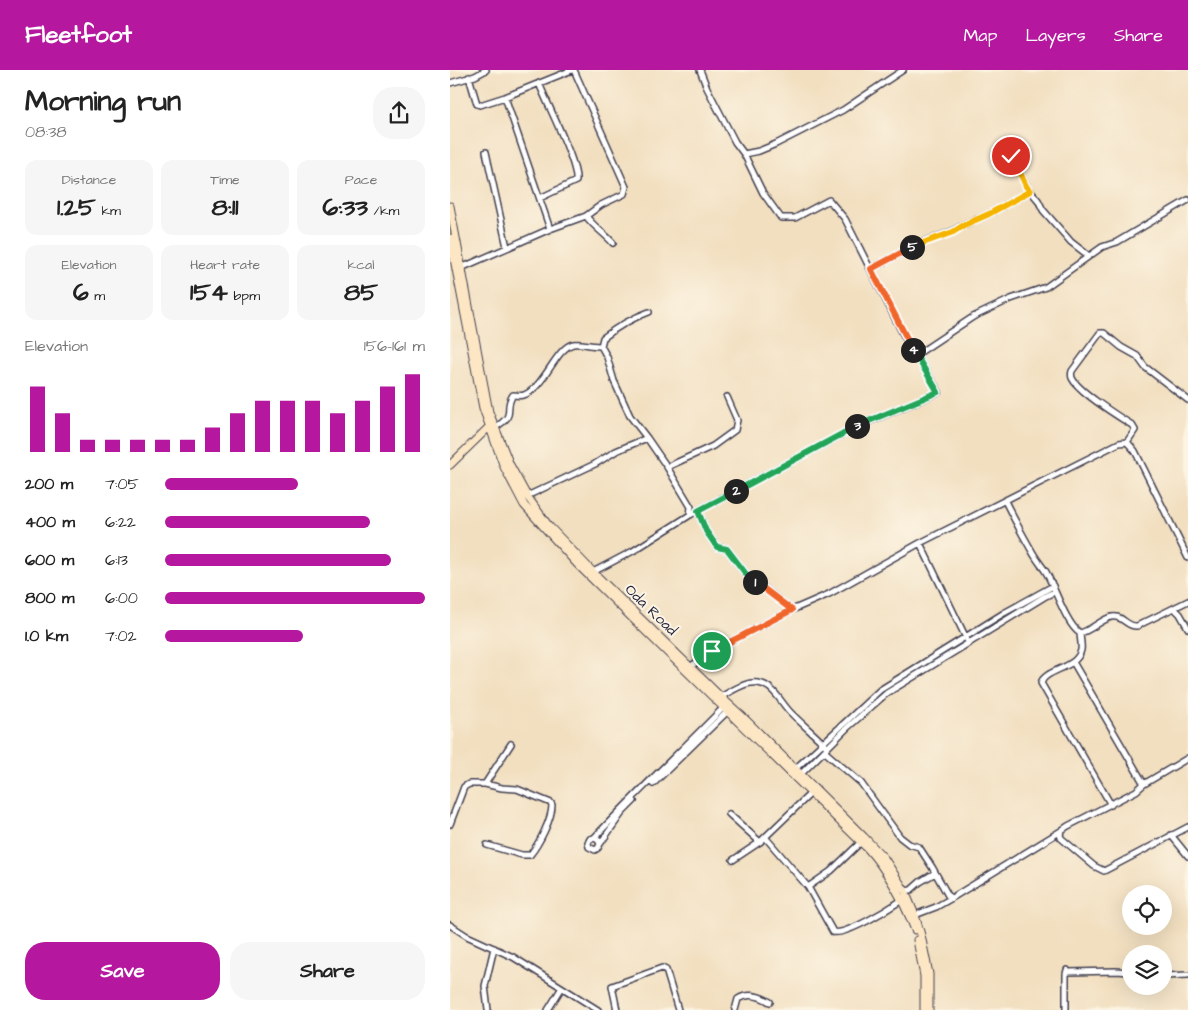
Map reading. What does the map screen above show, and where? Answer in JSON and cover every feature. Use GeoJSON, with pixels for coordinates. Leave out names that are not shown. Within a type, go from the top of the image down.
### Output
{"type":"FeatureCollection","features":[{"type":"Feature","properties":{"kind":"street"},"geometry":{"type":"LineString","coordinates":[[450,83],[470,78],[486,70]]}},
{"type":"Feature","properties":{"kind":"street"},"geometry":{"type":"LineString","coordinates":[[461,268],[550,229],[586,216],[601,205],[624,194],[626,187],[573,70],[480,105],[477,104],[470,78]]}},
{"type":"Feature","properties":{"kind":"street"},"geometry":{"type":"LineString","coordinates":[[593,572],[633,551],[690,515],[856,427],[938,392],[904,336],[845,219],[829,200],[795,218],[781,218],[763,193],[744,154],[735,142],[707,88],[700,70]]}},
{"type":"Feature","properties":{"kind":"street"},"geometry":{"type":"LineString","coordinates":[[744,154],[759,151],[776,144],[843,110],[903,70]]}},
{"type":"Feature","properties":{"kind":"street"},"geometry":{"type":"LineString","coordinates":[[539,83],[573,163],[576,178],[576,181],[540,198]]}},
{"type":"Feature","properties":{"kind":"street"},"geometry":{"type":"LineString","coordinates":[[505,97],[550,229]]}},
{"type":"Feature","properties":{"kind":"street"},"geometry":{"type":"LineString","coordinates":[[486,152],[507,247]]}},
{"type":"Feature","properties":{"kind":"street"},"geometry":{"type":"LineString","coordinates":[[1011,156],[1043,210],[1071,242],[1089,256]]}},
{"type":"Feature","properties":{"kind":"street"},"geometry":{"type":"LineString","coordinates":[[871,269],[918,244],[953,232],[1030,191]]}},
{"type":"Feature","properties":{"kind":"street"},"geometry":{"type":"LineString","coordinates":[[916,355],[972,317],[1011,299],[1046,287],[1102,247],[1117,242],[1188,200]]}},
{"type":"Feature","properties":{"kind":"street","name":"Oda Road"},"geometry":{"type":"LineString","coordinates":[[450,206],[491,428],[527,496],[548,525],[593,572],[721,697],[884,868],[902,900],[915,930],[924,976],[924,1010]]}},
{"type":"Feature","properties":{"kind":"street"},"geometry":{"type":"LineString","coordinates":[[586,216],[596,229],[602,231],[613,243]]}},
{"type":"Feature","properties":{"kind":"street","name":"Oda Road"},"geometry":{"type":"LineString","coordinates":[[450,238],[478,386],[504,467],[524,505],[590,578],[726,709],[798,771],[884,858],[915,914],[929,974],[929,1010]]}},
{"type":"Feature","properties":{"kind":"street"},"geometry":{"type":"LineString","coordinates":[[649,312],[636,316],[602,338],[601,346],[630,416],[667,467],[691,507],[690,515]]}},
{"type":"Feature","properties":{"kind":"street"},"geometry":{"type":"LineString","coordinates":[[1127,442],[1135,430],[1132,425],[1094,399],[1075,383],[1072,377],[1072,371],[1100,333],[1104,333],[1121,347],[1137,356],[1145,366],[1188,400]]}},
{"type":"Feature","properties":{"kind":"street"},"geometry":{"type":"LineString","coordinates":[[450,465],[491,428],[505,422],[508,417],[510,398],[513,395],[524,395],[534,388],[568,347],[573,344],[601,346]]}},
{"type":"Feature","properties":{"kind":"street"},"geometry":{"type":"LineString","coordinates":[[667,467],[713,446],[735,430],[737,420],[727,397]]}},
{"type":"Feature","properties":{"kind":"street"},"geometry":{"type":"LineString","coordinates":[[527,496],[595,464],[616,451],[647,438]]}},
{"type":"Feature","properties":{"kind":"street"},"geometry":{"type":"LineString","coordinates":[[690,667],[712,651],[792,610],[829,594],[920,543],[1119,442],[1127,442],[1135,451],[1188,558]]}},
{"type":"Feature","properties":{"kind":"street"},"geometry":{"type":"LineString","coordinates":[[1005,501],[1076,631],[1080,633]]}},
{"type":"Feature","properties":{"kind":"street"},"geometry":{"type":"LineString","coordinates":[[698,511],[706,531],[717,547],[727,549],[746,574],[792,610]]}},
{"type":"Feature","properties":{"kind":"street"},"geometry":{"type":"LineString","coordinates":[[920,543],[967,640]]}},
{"type":"Feature","properties":{"kind":"street"},"geometry":{"type":"LineString","coordinates":[[798,771],[890,691],[1004,613],[1053,589]]}},
{"type":"Feature","properties":{"kind":"street"},"geometry":{"type":"LineString","coordinates":[[1080,633],[1093,628],[1110,617],[1120,618],[1130,626],[1137,626],[1188,601]]}},
{"type":"Feature","properties":{"kind":"street"},"geometry":{"type":"LineString","coordinates":[[1174,608],[1188,628]]}},
{"type":"Feature","properties":{"kind":"street"},"geometry":{"type":"LineString","coordinates":[[1080,633],[1080,652],[1073,662],[1044,678],[1041,683],[1111,806]]}},
{"type":"Feature","properties":{"kind":"street"},"geometry":{"type":"LineString","coordinates":[[824,747],[866,701],[886,685],[967,640]]}},
{"type":"Feature","properties":{"kind":"street"},"geometry":{"type":"LineString","coordinates":[[1073,662],[1144,784]]}},
{"type":"Feature","properties":{"kind":"street"},"geometry":{"type":"LineString","coordinates":[[721,697],[738,687],[752,682],[762,683],[773,691],[790,712],[861,783],[893,829],[909,844],[918,847],[950,899]]}},
{"type":"Feature","properties":{"kind":"street"},"geometry":{"type":"LineString","coordinates":[[886,685],[890,691]]}},
{"type":"Feature","properties":{"kind":"street"},"geometry":{"type":"LineString","coordinates":[[637,796],[597,849],[590,849],[588,843],[590,839],[594,838],[726,709]]}},
{"type":"Feature","properties":{"kind":"street"},"geometry":{"type":"LineString","coordinates":[[485,784],[511,744]]}},
{"type":"Feature","properties":{"kind":"street"},"geometry":{"type":"LineString","coordinates":[[915,914],[936,907],[950,899],[1068,826],[1111,806],[1188,758]]}},
{"type":"Feature","properties":{"kind":"street"},"geometry":{"type":"LineString","coordinates":[[450,824],[464,787],[468,784],[485,784],[517,789],[550,803],[552,807],[536,848],[530,855],[522,856],[487,845]]}},
{"type":"Feature","properties":{"kind":"street"},"geometry":{"type":"LineString","coordinates":[[733,860],[760,842],[811,793]]}},
{"type":"Feature","properties":{"kind":"street"},"geometry":{"type":"LineString","coordinates":[[729,814],[760,842]]}},
{"type":"Feature","properties":{"kind":"street"},"geometry":{"type":"LineString","coordinates":[[1061,831],[1061,838],[1094,866],[1104,871],[1188,827]]}},
{"type":"Feature","properties":{"kind":"street"},"geometry":{"type":"LineString","coordinates":[[1171,835],[1188,856]]}},
{"type":"Feature","properties":{"kind":"street"},"geometry":{"type":"LineString","coordinates":[[765,836],[808,887],[833,932],[837,933],[869,920],[902,900]]}},
{"type":"Feature","properties":{"kind":"street"},"geometry":{"type":"LineString","coordinates":[[594,838],[600,844]]}},
{"type":"Feature","properties":{"kind":"street"},"geometry":{"type":"LineString","coordinates":[[808,887],[831,871],[861,842]]}},
{"type":"Feature","properties":{"kind":"street"},"geometry":{"type":"LineString","coordinates":[[904,892],[935,873]]}},
{"type":"Feature","properties":{"kind":"street"},"geometry":{"type":"LineString","coordinates":[[450,925],[467,936],[513,957],[545,976],[561,989],[598,1010]]}},
{"type":"Feature","properties":{"kind":"street"},"geometry":{"type":"LineString","coordinates":[[488,1010],[485,986],[494,948]]}},
{"type":"Feature","properties":{"kind":"street"},"geometry":{"type":"LineString","coordinates":[[617,1010],[612,986],[662,968],[666,970],[678,1010]]}},
{"type":"Feature","properties":{"kind":"street"},"geometry":{"type":"LineString","coordinates":[[1066,1010],[1067,970],[1067,973],[1122,971]]}},
{"type":"Feature","properties":{"kind":"street"},"geometry":{"type":"LineString","coordinates":[[1172,976],[1188,975]]}},
{"type":"Feature","properties":{"kind":"street"},"geometry":{"type":"LineString","coordinates":[[548,1010],[561,989]]}},
{"type":"Feature","properties":{"kind":"street"},"geometry":{"type":"LineString","coordinates":[[735,1010],[738,999],[746,996],[759,996],[770,1002]]}},
{"type":"Feature","properties":{"kind":"route"},"geometry":{"type":"LineString","coordinates":[[712,651],[792,610],[746,574],[727,549],[717,547],[706,531],[698,511],[876,417],[938,392],[904,336],[871,269],[918,244],[953,232],[1030,191],[1011,156]]}}]}
